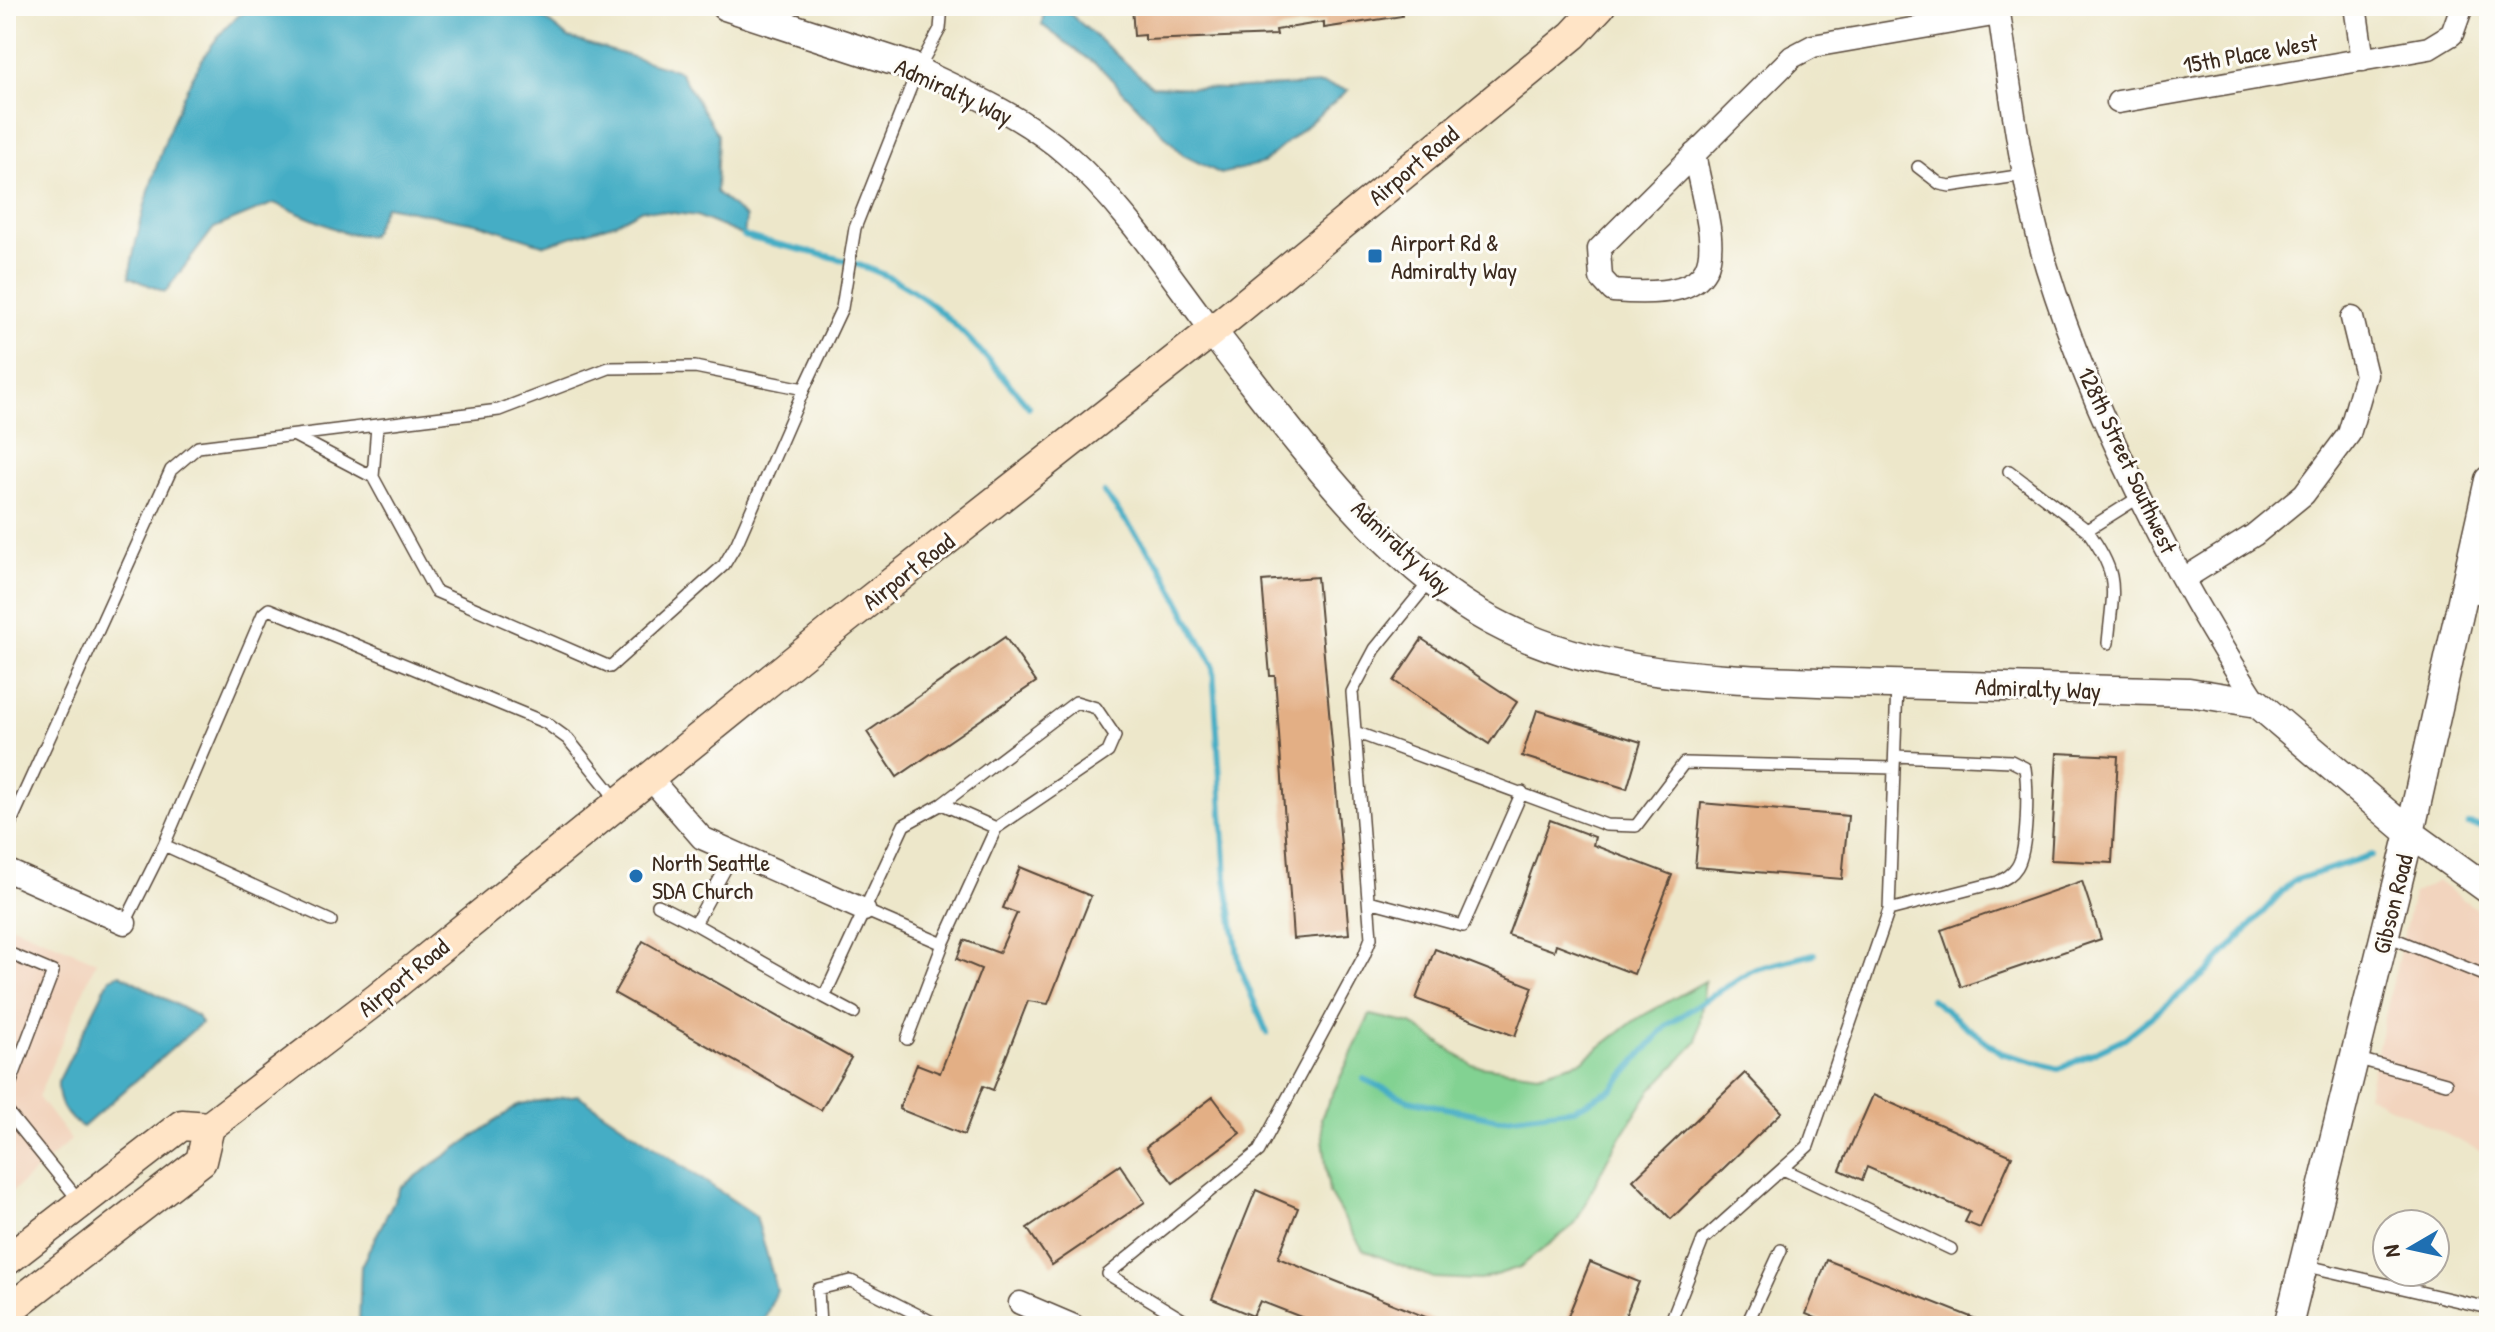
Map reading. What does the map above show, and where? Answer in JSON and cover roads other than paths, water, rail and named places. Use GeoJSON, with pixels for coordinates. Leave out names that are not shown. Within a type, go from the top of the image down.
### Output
{"type":"FeatureCollection","features":[{"type":"Feature","properties":{"kind":"main road","name":"Airport Road"},"geometry":{"type":"LineString","coordinates":[[6,1261],[182,1125],[209,1127],[378,998],[649,777],[1212,331],[1573,35],[1600,6]]}},
{"type":"Feature","properties":{"kind":"main road"},"geometry":{"type":"LineString","coordinates":[[6,1312],[201,1161],[209,1127]]}},
{"type":"Feature","properties":{"kind":"street","name":"Admiralty Way"},"geometry":{"type":"LineString","coordinates":[[725,6],[918,69],[997,108],[1067,155],[1112,202],[1303,447],[1383,535],[1431,580],[1474,611],[1521,637],[1579,657],[1683,676],[2189,692],[2257,703]]}},
{"type":"Feature","properties":{"kind":"street"},"geometry":{"type":"LineString","coordinates":[[2355,6],[2363,60]]}},
{"type":"Feature","properties":{"kind":"street","name":"15th Place West"},"geometry":{"type":"LineString","coordinates":[[2118,102],[2429,48],[2452,34],[2462,6]]}},
{"type":"Feature","properties":{"kind":"street"},"geometry":{"type":"LineString","coordinates":[[1694,154],[1713,250],[1710,268],[1691,284],[1645,294],[1613,291],[1601,278],[1599,249],[1694,154],[1792,57],[1813,46],[1999,10]]}},
{"type":"Feature","properties":{"kind":"street","name":"128th Street Southwest"},"geometry":{"type":"LineString","coordinates":[[1999,10],[2024,175],[2047,267],[2084,369],[2141,495],[2257,703],[2410,833]]}},
{"type":"Feature","properties":{"kind":"street"},"geometry":{"type":"LineString","coordinates":[[2185,578],[2254,535],[2304,494],[2343,444],[2361,402],[2366,375],[2352,318]]}},
{"type":"Feature","properties":{"kind":"street","name":"Gibson Road"},"geometry":{"type":"LineString","coordinates":[[2288,1326],[2410,833],[2478,592],[2489,480]]}},
{"type":"Feature","properties":{"kind":"street"},"geometry":{"type":"LineString","coordinates":[[649,777],[702,838],[864,910]]}},
{"type":"Feature","properties":{"kind":"street"},"geometry":{"type":"LineString","coordinates":[[2410,833],[2489,890]]}},
{"type":"Feature","properties":{"kind":"street"},"geometry":{"type":"LineString","coordinates":[[6,870],[125,923]]}},
{"type":"Feature","properties":{"kind":"street"},"geometry":{"type":"LineString","coordinates":[[1020,1303],[1074,1326]]}},
{"type":"Feature","properties":{"kind":"lane"},"geometry":{"type":"LineString","coordinates":[[377,426],[373,477],[435,591],[610,667],[724,565],[737,543],[842,308],[855,228],[918,69],[940,29],[942,6]]}},
{"type":"Feature","properties":{"kind":"lane"},"geometry":{"type":"LineString","coordinates":[[1918,167],[1940,184],[1950,186],[2024,175]]}},
{"type":"Feature","properties":{"kind":"lane"},"geometry":{"type":"LineString","coordinates":[[6,833],[171,470],[198,447],[499,410],[609,368],[695,367],[804,389]]}},
{"type":"Feature","properties":{"kind":"lane"},"geometry":{"type":"LineString","coordinates":[[295,436],[373,477]]}},
{"type":"Feature","properties":{"kind":"lane"},"geometry":{"type":"LineString","coordinates":[[2009,471],[2087,530],[2108,560],[2113,580],[2108,643]]}},
{"type":"Feature","properties":{"kind":"lane"},"geometry":{"type":"LineString","coordinates":[[2087,530],[2141,495]]}},
{"type":"Feature","properties":{"kind":"lane"},"geometry":{"type":"LineString","coordinates":[[1193,1326],[1108,1274],[1259,1151],[1364,956],[1371,938],[1352,692],[1375,649],[1431,580]]}},
{"type":"Feature","properties":{"kind":"lane"},"geometry":{"type":"LineString","coordinates":[[125,923],[164,845],[263,614],[269,609],[546,723],[568,739],[618,802]]}},
{"type":"Feature","properties":{"kind":"lane"},"geometry":{"type":"LineString","coordinates":[[1669,1326],[1703,1240],[1808,1146],[1889,910],[1897,684]]}},
{"type":"Feature","properties":{"kind":"lane"},"geometry":{"type":"LineString","coordinates":[[824,997],[904,825],[942,804],[1076,702],[1096,708],[1115,736],[1108,752],[996,828],[943,944],[907,1039]]}},
{"type":"Feature","properties":{"kind":"lane"},"geometry":{"type":"LineString","coordinates":[[1355,732],[1606,825],[1636,826],[1684,763],[2011,761],[2025,768],[2028,788],[2020,864],[2011,876],[1889,910]]}},
{"type":"Feature","properties":{"kind":"lane"},"geometry":{"type":"LineString","coordinates":[[1369,901],[1463,926],[1522,792]]}},
{"type":"Feature","properties":{"kind":"lane"},"geometry":{"type":"LineString","coordinates":[[942,804],[996,828]]}},
{"type":"Feature","properties":{"kind":"lane"},"geometry":{"type":"LineString","coordinates":[[164,845],[331,921]]}},
{"type":"Feature","properties":{"kind":"lane"},"geometry":{"type":"LineString","coordinates":[[695,924],[734,853]]}},
{"type":"Feature","properties":{"kind":"lane"},"geometry":{"type":"LineString","coordinates":[[658,905],[854,1013]]}},
{"type":"Feature","properties":{"kind":"lane"},"geometry":{"type":"LineString","coordinates":[[864,910],[943,944]]}},
{"type":"Feature","properties":{"kind":"lane"},"geometry":{"type":"LineString","coordinates":[[2385,935],[2489,977]]}},
{"type":"Feature","properties":{"kind":"lane"},"geometry":{"type":"LineString","coordinates":[[6,952],[53,972],[6,1095]]}},
{"type":"Feature","properties":{"kind":"lane"},"geometry":{"type":"LineString","coordinates":[[2354,1057],[2446,1083]]}},
{"type":"Feature","properties":{"kind":"lane"},"geometry":{"type":"LineString","coordinates":[[6,1110],[81,1204]]}},
{"type":"Feature","properties":{"kind":"lane"},"geometry":{"type":"LineString","coordinates":[[1783,1169],[1951,1249]]}},
{"type":"Feature","properties":{"kind":"lane"},"geometry":{"type":"LineString","coordinates":[[1746,1326],[1781,1250]]}},
{"type":"Feature","properties":{"kind":"lane"},"geometry":{"type":"LineString","coordinates":[[2303,1265],[2489,1308]]}},
{"type":"Feature","properties":{"kind":"lane"},"geometry":{"type":"LineString","coordinates":[[820,1326],[818,1289],[851,1281],[940,1326]]}},
{"type":"Feature","properties":{"kind":"water"},"geometry":{"type":"Polygon","coordinates":[[[267,6],[528,6],[569,38],[679,71],[718,135],[716,192],[746,218],[744,236],[697,216],[642,209],[616,223],[545,245],[480,224],[385,206],[371,236],[345,233],[274,203],[214,228],[165,292],[129,277],[143,212],[166,138],[198,67],[217,38],[238,16],[267,6]]]}},
{"type":"Feature","properties":{"kind":"water"},"geometry":{"type":"Polygon","coordinates":[[[1044,6],[1069,13],[1152,86],[1224,89],[1322,84],[1348,90],[1263,163],[1221,174],[1183,155],[1102,69],[1042,25],[1044,6]]]}},
{"type":"Feature","properties":{"kind":"water"},"geometry":{"type":"Polygon","coordinates":[[[120,974],[197,1016],[201,1023],[83,1127],[71,1119],[63,1108],[58,1082],[110,978],[120,974]]]}},
{"type":"Feature","properties":{"kind":"water"},"geometry":{"type":"Polygon","coordinates":[[[578,1095],[756,1216],[777,1291],[761,1326],[359,1326],[361,1266],[401,1187],[520,1104],[578,1095]]]}},
{"type":"Feature","properties":{"kind":"waterway"},"geometry":{"type":"LineString","coordinates":[[744,236],[848,262],[902,284],[962,331],[1029,407]]}},
{"type":"Feature","properties":{"kind":"waterway"},"geometry":{"type":"LineString","coordinates":[[1104,493],[1160,565],[1213,665],[1226,878],[1240,968],[1267,1033]]}},
{"type":"Feature","properties":{"kind":"waterway"},"geometry":{"type":"LineString","coordinates":[[2468,824],[2489,828]]}},
{"type":"Feature","properties":{"kind":"waterway"},"geometry":{"type":"LineString","coordinates":[[1931,999],[2001,1053],[2059,1069],[2125,1038],[2207,972],[2292,881],[2372,855]]}},
{"type":"Feature","properties":{"kind":"waterway"},"geometry":{"type":"LineString","coordinates":[[1364,1079],[1408,1100],[1498,1119],[1574,1109],[1612,1089],[1667,1025],[1752,970],[1814,954]]}},
{"type":"Feature","properties":{"kind":"place","name":"Airport Rd & Admiralty Way"},"geometry":{"type":"Point","coordinates":[1375,256]}},
{"type":"Feature","properties":{"kind":"place","name":"North Seattle SDA Church"},"geometry":{"type":"Point","coordinates":[636,876]}}]}
